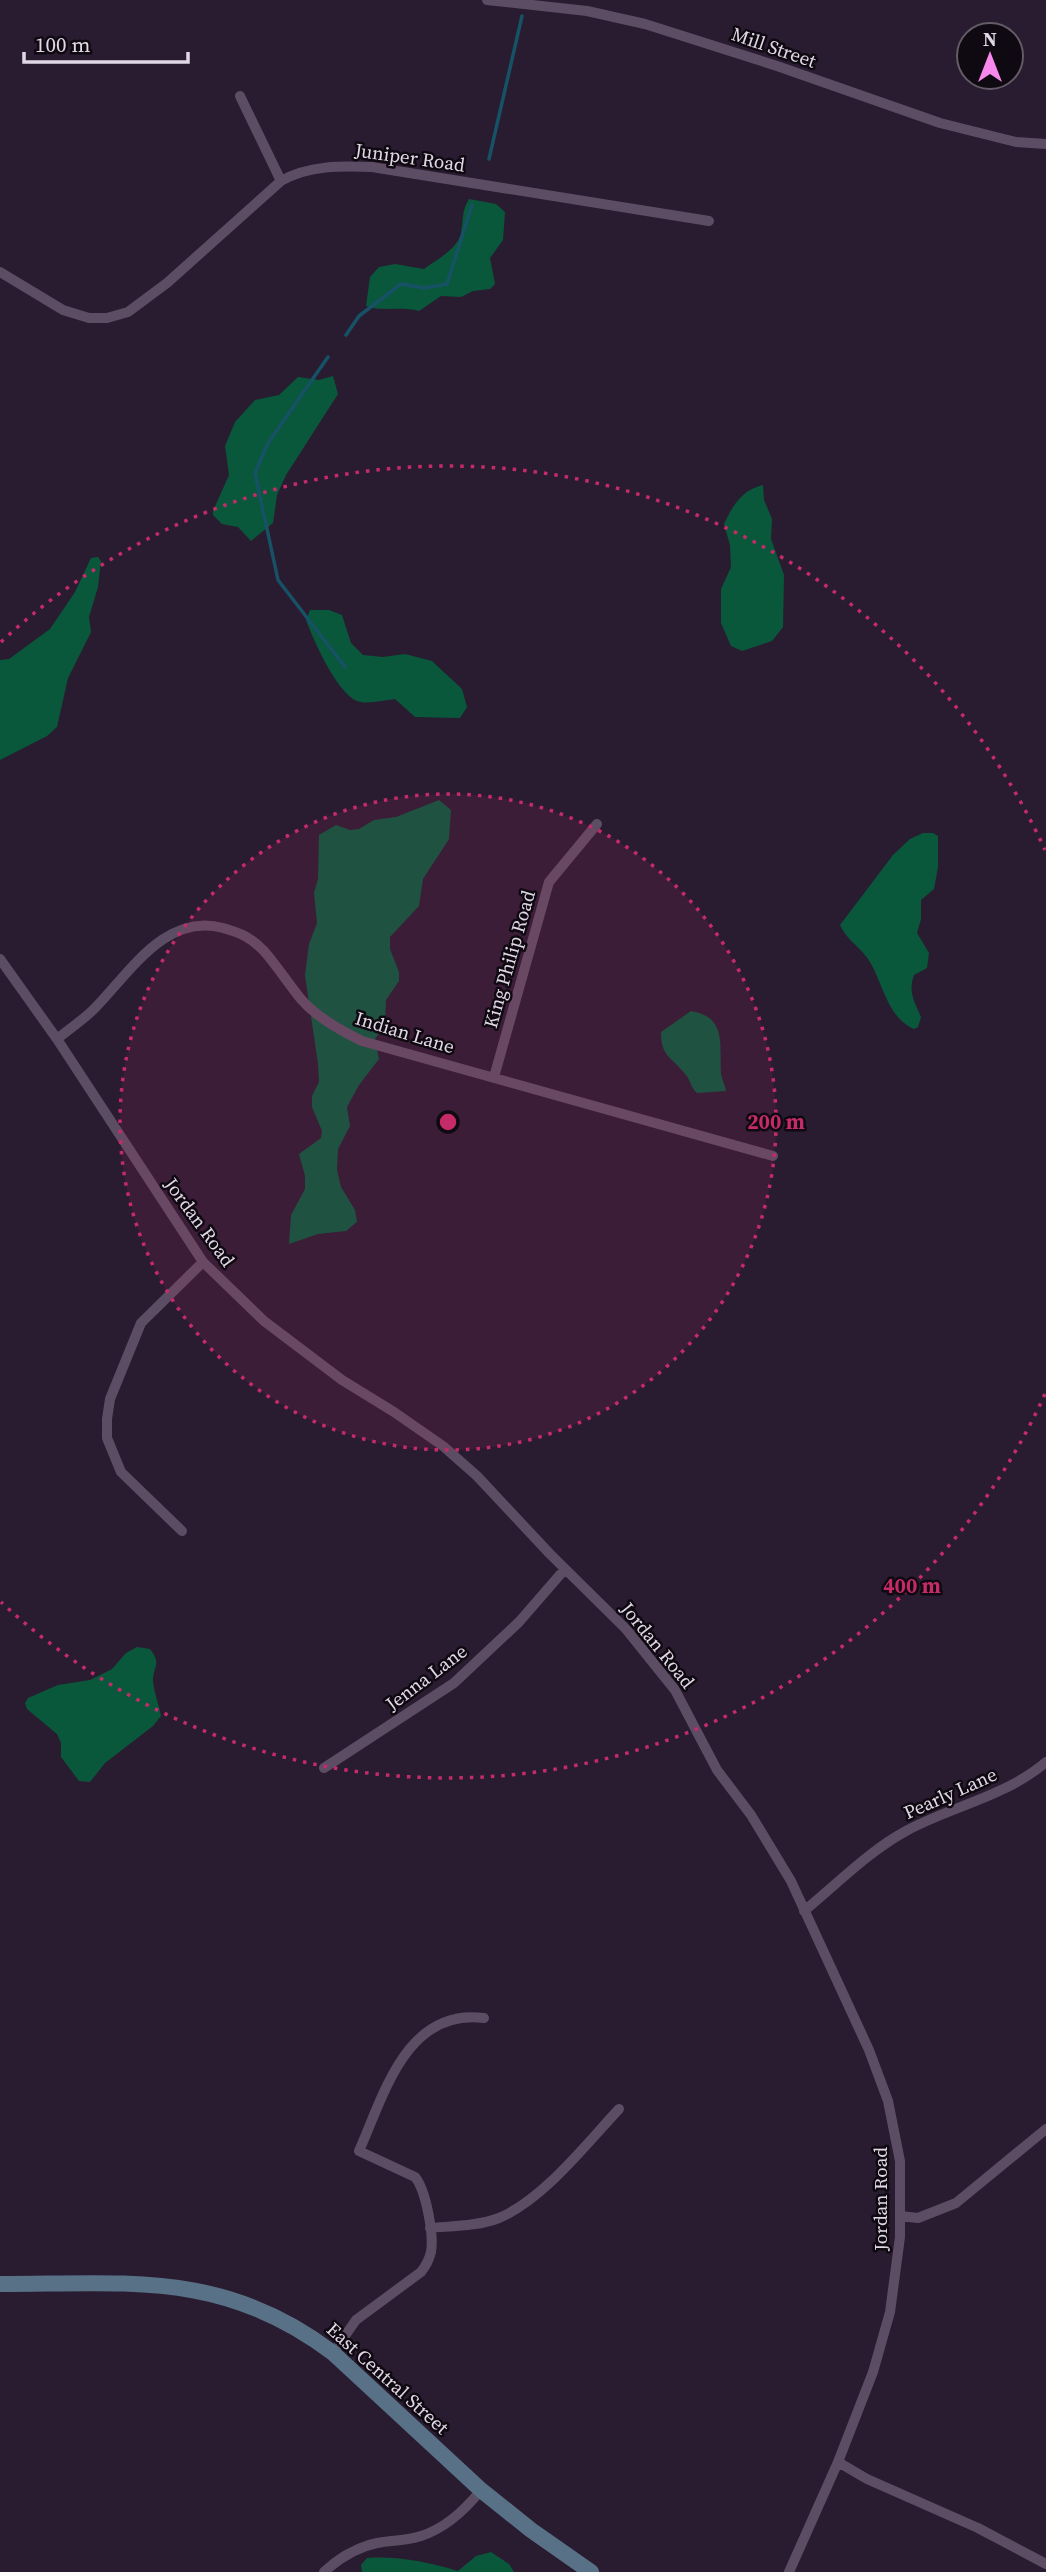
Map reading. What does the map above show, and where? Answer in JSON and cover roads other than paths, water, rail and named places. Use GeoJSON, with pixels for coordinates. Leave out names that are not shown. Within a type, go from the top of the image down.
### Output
{"type":"FeatureCollection","features":[{"type":"Feature","properties":{"kind":"main road","name":"East Central Street"},"geometry":{"type":"LineString","coordinates":[[0,2284],[172,2285],[234,2298],[269,2313],[311,2336],[333,2353],[481,2490],[531,2530],[591,2572]]}},
{"type":"Feature","properties":{"kind":"street","name":"Mill Street"},"geometry":{"type":"LineString","coordinates":[[487,0],[587,11],[645,24],[777,66],[940,123],[1016,142],[1046,144]]}},
{"type":"Feature","properties":{"kind":"street"},"geometry":{"type":"LineString","coordinates":[[240,96],[281,181]]}},
{"type":"Feature","properties":{"kind":"street","name":"Juniper Road"},"geometry":{"type":"LineString","coordinates":[[0,272],[62,310],[89,318],[107,318],[128,312],[177,275],[281,181],[303,172],[334,165],[372,167],[709,221]]}},
{"type":"Feature","properties":{"kind":"street","name":"King Philip Road"},"geometry":{"type":"LineString","coordinates":[[494,1077],[549,881],[597,824]]}},
{"type":"Feature","properties":{"kind":"street","name":"Indian Lane"},"geometry":{"type":"LineString","coordinates":[[57,1039],[93,1010],[147,951],[169,935],[180,930],[216,926],[243,933],[264,951],[302,1000],[340,1030],[362,1041],[773,1156]]}},
{"type":"Feature","properties":{"kind":"street","name":"Jordan Road"},"geometry":{"type":"LineString","coordinates":[[0,959],[57,1039],[203,1262],[264,1321],[342,1380],[443,1446],[477,1476],[626,1629],[675,1689],[717,1770],[751,1815],[790,1881],[869,2050],[888,2101],[901,2161],[901,2237],[890,2312],[873,2372],[838,2462],[789,2572]]}},
{"type":"Feature","properties":{"kind":"street"},"geometry":{"type":"LineString","coordinates":[[182,1531],[121,1472],[107,1438],[107,1419],[110,1399],[141,1323],[203,1262]]}},
{"type":"Feature","properties":{"kind":"street","name":"Jenna Lane"},"geometry":{"type":"LineString","coordinates":[[324,1768],[454,1683],[519,1622],[565,1569]]}},
{"type":"Feature","properties":{"kind":"street","name":"Pearly Lane"},"geometry":{"type":"LineString","coordinates":[[804,1911],[898,1836],[928,1820],[1001,1791],[1046,1762]]}},
{"type":"Feature","properties":{"kind":"street"},"geometry":{"type":"LineString","coordinates":[[333,2353],[356,2320],[421,2272],[428,2262],[431,2250],[430,2228],[421,2184],[415,2177],[359,2151],[392,2077],[410,2048],[427,2030],[448,2020],[467,2016],[484,2018]]}},
{"type":"Feature","properties":{"kind":"street"},"geometry":{"type":"LineString","coordinates":[[430,2228],[483,2222],[499,2218],[517,2207],[558,2176],[619,2109]]}},
{"type":"Feature","properties":{"kind":"street"},"geometry":{"type":"LineString","coordinates":[[900,2216],[918,2218],[956,2203],[1046,2129]]}},
{"type":"Feature","properties":{"kind":"street"},"geometry":{"type":"LineString","coordinates":[[838,2462],[867,2479],[978,2528],[1046,2564]]}},
{"type":"Feature","properties":{"kind":"street"},"geometry":{"type":"LineString","coordinates":[[324,2572],[354,2551],[375,2543],[420,2536],[442,2527],[481,2490]]}},
{"type":"Feature","properties":{"kind":"waterway"},"geometry":{"type":"LineString","coordinates":[[489,159],[522,16]]}},
{"type":"Feature","properties":{"kind":"waterway"},"geometry":{"type":"LineString","coordinates":[[346,335],[359,316],[401,284],[425,288],[447,284],[472,205]]}},
{"type":"Feature","properties":{"kind":"waterway"},"geometry":{"type":"LineString","coordinates":[[328,357],[268,443],[255,473],[278,580],[345,667]]}}]}
